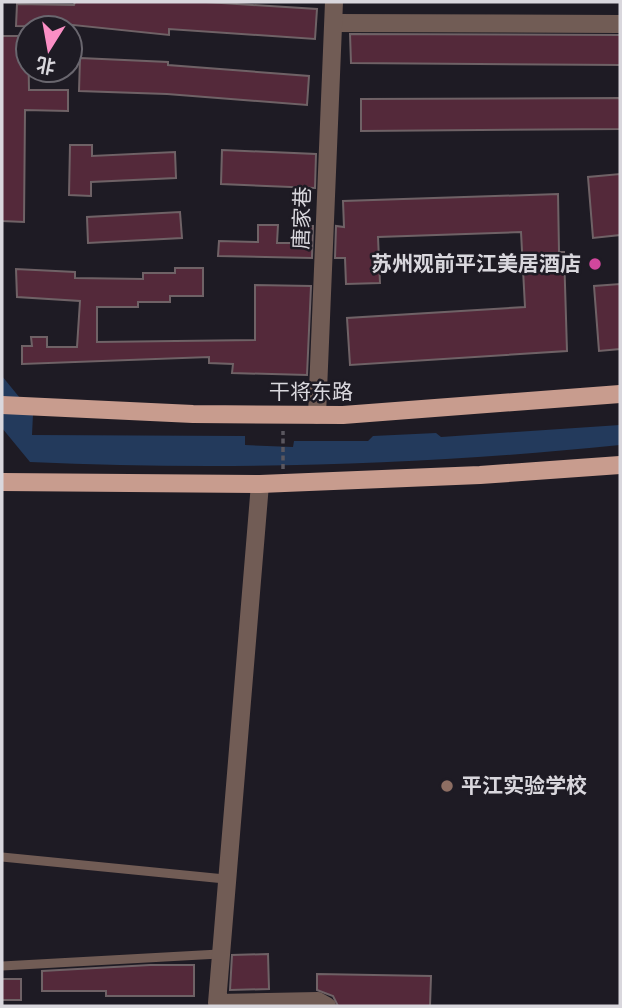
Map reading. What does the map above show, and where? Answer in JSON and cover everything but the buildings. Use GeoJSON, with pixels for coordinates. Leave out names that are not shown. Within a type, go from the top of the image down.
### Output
{"type":"FeatureCollection","features":[{"type":"Feature","properties":{"kind":"main road","name":"干将东路"},"geometry":{"type":"LineString","coordinates":[[5,409],[39,407],[317,415],[385,414],[620,394]]}},
{"type":"Feature","properties":{"kind":"main road"},"geometry":{"type":"LineString","coordinates":[[2,468],[8,482],[260,484],[480,475],[620,465]]}},
{"type":"Feature","properties":{"kind":"street","name":"唐家巷"},"geometry":{"type":"LineString","coordinates":[[317,415],[334,2]]}},
{"type":"Feature","properties":{"kind":"street"},"geometry":{"type":"LineString","coordinates":[[334,23],[620,24]]}},
{"type":"Feature","properties":{"kind":"street"},"geometry":{"type":"LineString","coordinates":[[260,484],[225,879],[217,1003],[318,1001],[327,1006]]}},
{"type":"Feature","properties":{"kind":"lane"},"geometry":{"type":"LineString","coordinates":[[2,857],[225,879]]}},
{"type":"Feature","properties":{"kind":"lane"},"geometry":{"type":"LineString","coordinates":[[2,966],[219,954]]}},
{"type":"Feature","properties":{"kind":"path"},"geometry":{"type":"LineString","coordinates":[[282,469],[283,430]]}},
{"type":"Feature","properties":{"kind":"water"},"geometry":{"type":"Polygon","coordinates":[[[2,376],[33,414],[32,435],[245,436],[245,445],[293,447],[294,441],[368,441],[373,436],[436,433],[441,437],[620,425],[620,445],[399,462],[177,466],[30,462],[2,428],[2,376]]]}},
{"type":"Feature","properties":{"kind":"place","name":"苏州观前平江美居酒店"},"geometry":{"type":"Point","coordinates":[595,264]}},
{"type":"Feature","properties":{"kind":"place","name":"平江实验学校"},"geometry":{"type":"Point","coordinates":[447,786]}}]}
